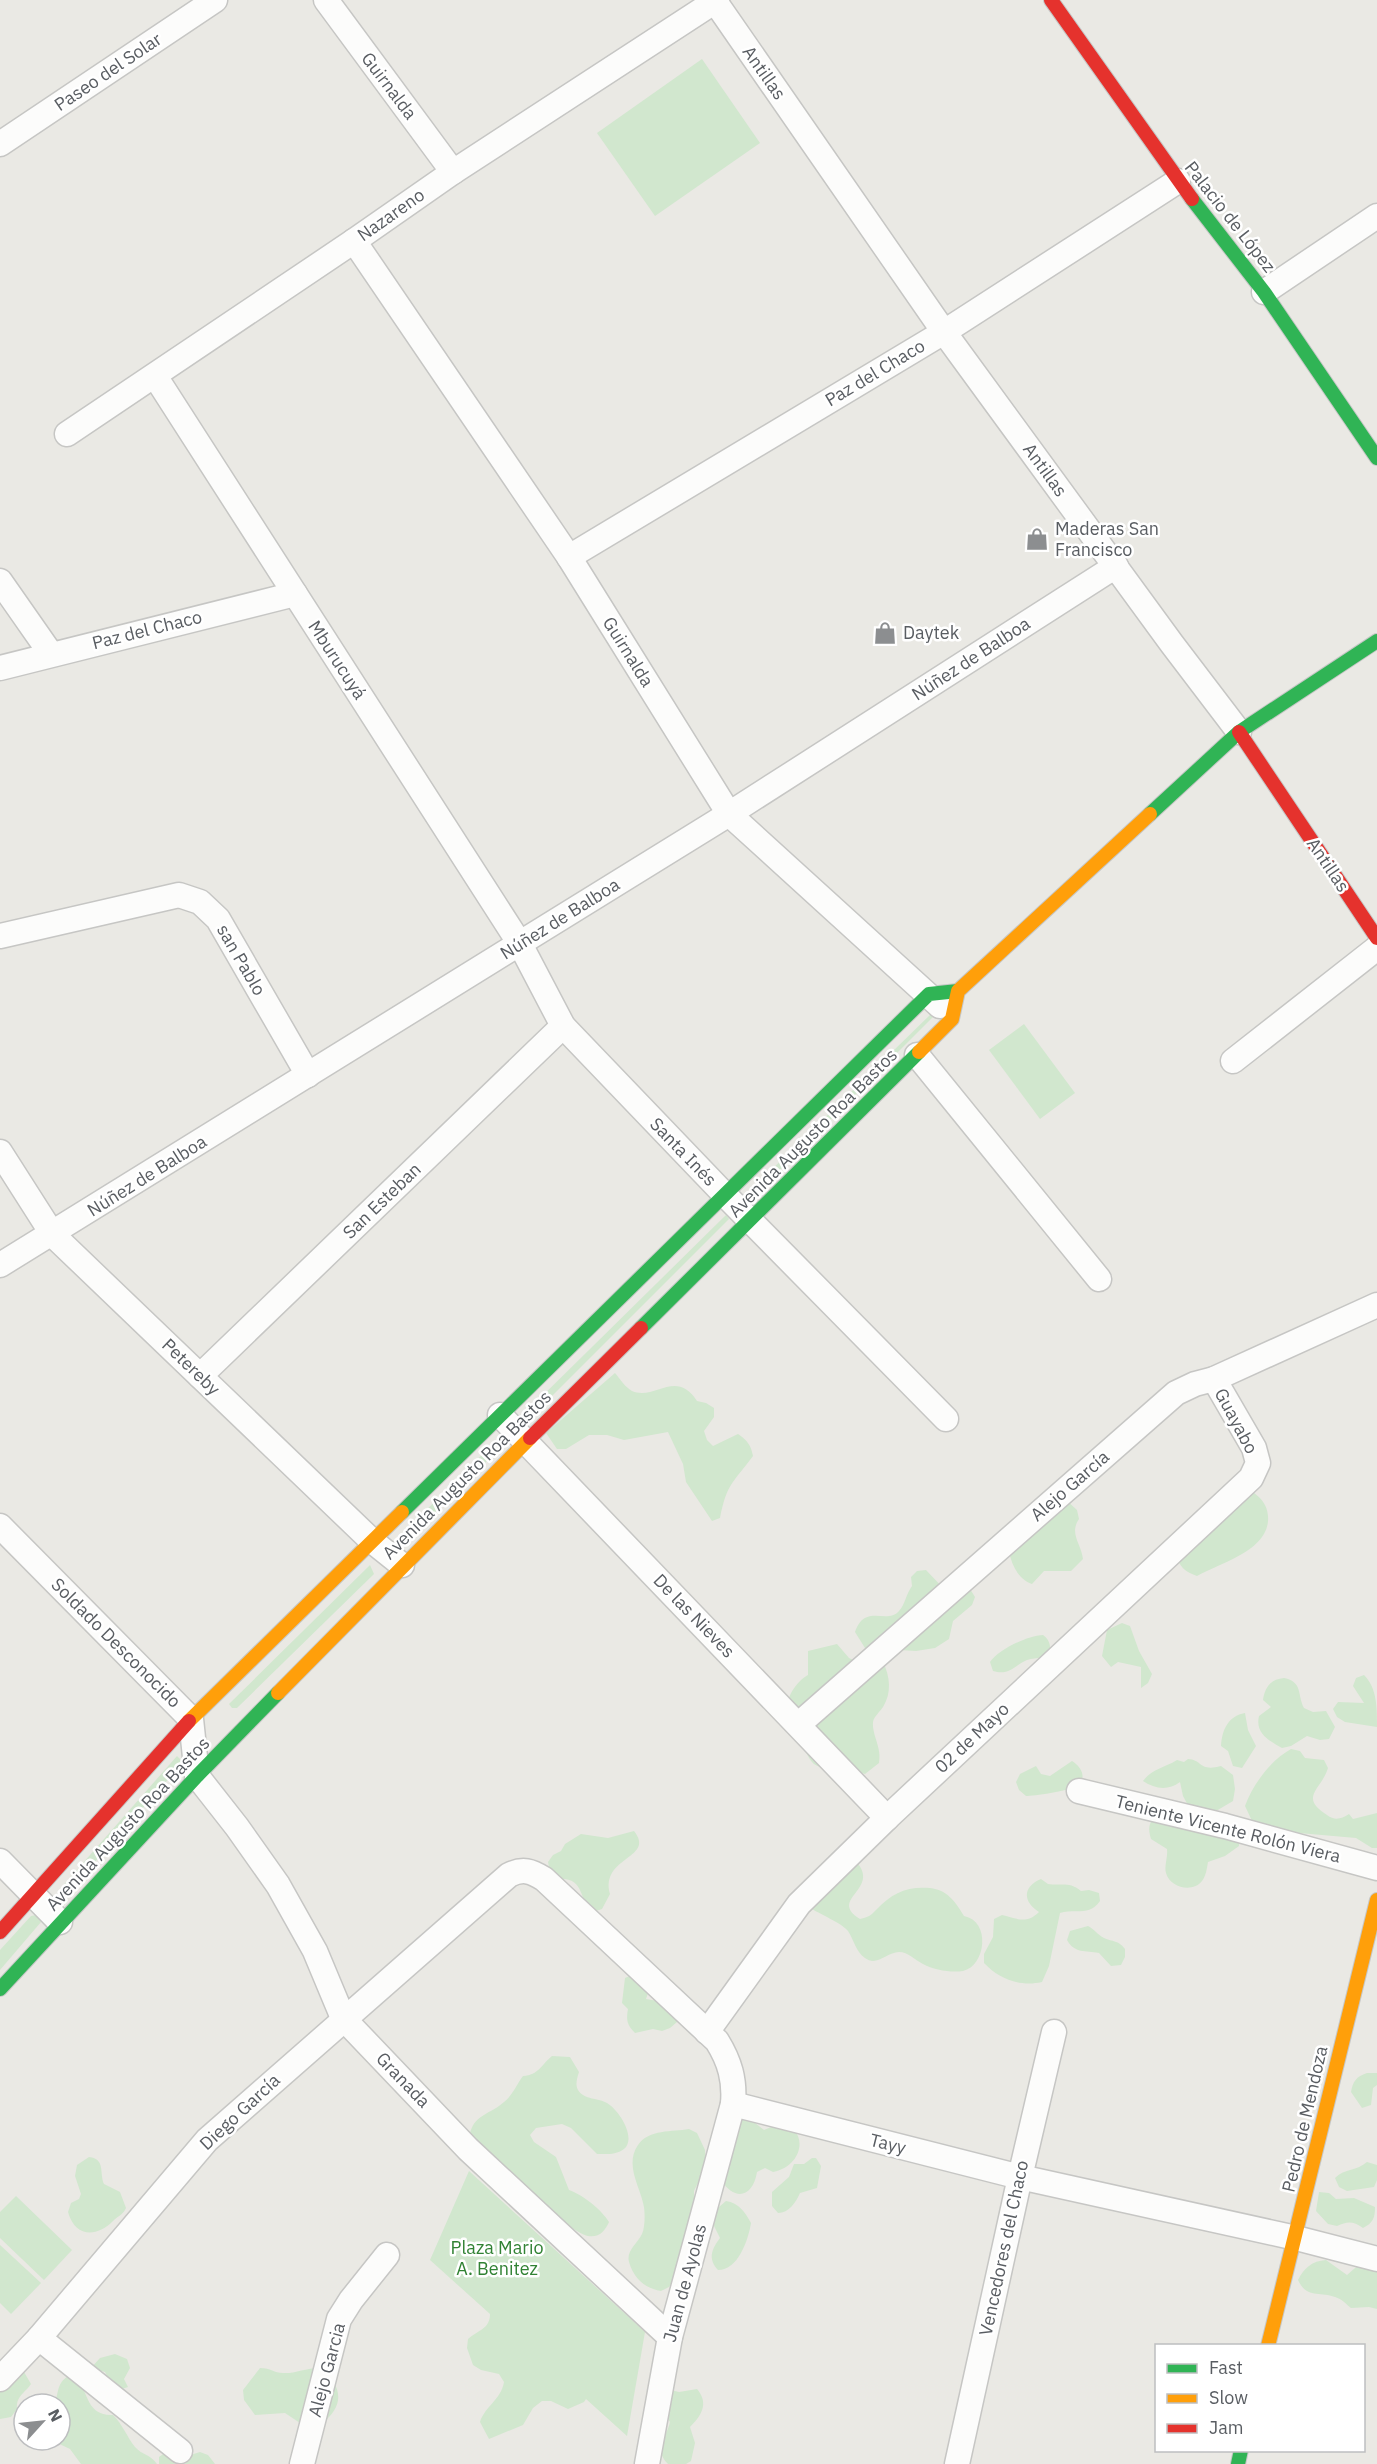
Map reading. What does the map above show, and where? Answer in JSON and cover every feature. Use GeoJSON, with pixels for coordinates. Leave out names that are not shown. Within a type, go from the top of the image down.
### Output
{"type":"FeatureCollection","features":[{"type":"Feature","properties":{"kind":"main road","name":"Palacio de López"},"geometry":{"type":"LineString","coordinates":[[1051,0],[1178,182],[1264,292],[1377,458]]}},
{"type":"Feature","properties":{"kind":"main road"},"geometry":{"type":"LineString","coordinates":[[952,1019],[958,991],[1239,732],[1377,641]]}},
{"type":"Feature","properties":{"kind":"main road","name":"Antillas"},"geometry":{"type":"LineString","coordinates":[[1239,732],[1377,938]]}},
{"type":"Feature","properties":{"kind":"main road"},"geometry":{"type":"LineString","coordinates":[[929,994],[958,991]]}},
{"type":"Feature","properties":{"kind":"main road","name":"Avenida Augusto Roa Bastos"},"geometry":{"type":"LineString","coordinates":[[0,1932],[190,1719],[726,1196],[929,994]]}},
{"type":"Feature","properties":{"kind":"main road","name":"Avenida Augusto Roa Bastos"},"geometry":{"type":"LineString","coordinates":[[0,1989],[196,1776],[402,1565],[952,1019]]}},
{"type":"Feature","properties":{"kind":"main road","name":"Pedro de Mendoza"},"geometry":{"type":"LineString","coordinates":[[1269,2344],[1296,2238],[1354,1984],[1377,1900]]}},
{"type":"Feature","properties":{"kind":"street","name":"Paseo del Solar"},"geometry":{"type":"LineString","coordinates":[[0,144],[215,0]]}},
{"type":"Feature","properties":{"kind":"street","name":"Guirnalda"},"geometry":{"type":"LineString","coordinates":[[326,0],[453,172]]}},
{"type":"Feature","properties":{"kind":"street","name":"Nazareno"},"geometry":{"type":"LineString","coordinates":[[67,434],[453,172],[715,0]]}},
{"type":"Feature","properties":{"kind":"street","name":"Antillas"},"geometry":{"type":"LineString","coordinates":[[715,0],[944,332],[1239,732]]}},
{"type":"Feature","properties":{"kind":"street","name":"Paz del Chaco"},"geometry":{"type":"LineString","coordinates":[[568,557],[944,332],[1178,182]]}},
{"type":"Feature","properties":{"kind":"street"},"geometry":{"type":"LineString","coordinates":[[1264,292],[1377,216]]}},
{"type":"Feature","properties":{"kind":"street","name":"Guirnalda"},"geometry":{"type":"LineString","coordinates":[[354,241],[568,557],[729,814],[929,994],[952,1019]]}},
{"type":"Feature","properties":{"kind":"street","name":"Mburucuyá"},"geometry":{"type":"LineString","coordinates":[[155,376],[520,944]]}},
{"type":"Feature","properties":{"kind":"street","name":"Núñez de Balboa"},"geometry":{"type":"LineString","coordinates":[[0,1265],[53,1235],[729,814],[1116,566]]}},
{"type":"Feature","properties":{"kind":"street"},"geometry":{"type":"LineString","coordinates":[[0,581],[51,654]]}},
{"type":"Feature","properties":{"kind":"street","name":"Paz del Chaco"},"geometry":{"type":"LineString","coordinates":[[0,668],[295,594]]}},
{"type":"Feature","properties":{"kind":"street","name":"san Pablo"},"geometry":{"type":"LineString","coordinates":[[0,936],[179,895],[200,902],[218,919],[308,1076]]}},
{"type":"Feature","properties":{"kind":"street","name":"Santa Inés"},"geometry":{"type":"LineString","coordinates":[[520,944],[563,1026],[945,1419]]}},
{"type":"Feature","properties":{"kind":"street"},"geometry":{"type":"LineString","coordinates":[[1233,1061],[1377,948]]}},
{"type":"Feature","properties":{"kind":"street","name":"San Esteban"},"geometry":{"type":"LineString","coordinates":[[200,1376],[563,1026]]}},
{"type":"Feature","properties":{"kind":"street"},"geometry":{"type":"LineString","coordinates":[[916,1055],[940,1080],[1099,1279]]}},
{"type":"Feature","properties":{"kind":"street","name":"Petereby"},"geometry":{"type":"LineString","coordinates":[[0,1152],[53,1235],[372,1541],[402,1565]]}},
{"type":"Feature","properties":{"kind":"street","name":"Alejo García"},"geometry":{"type":"LineString","coordinates":[[798,1724],[1176,1393],[1195,1384],[1214,1379],[1377,1305]]}},
{"type":"Feature","properties":{"kind":"street","name":"Guayabo"},"geometry":{"type":"LineString","coordinates":[[1214,1379],[1254,1448],[1258,1463]]}},
{"type":"Feature","properties":{"kind":"street","name":"De las Nieves"},"geometry":{"type":"LineString","coordinates":[[500,1415],[887,1818]]}},
{"type":"Feature","properties":{"kind":"street","name":"02 de Mayo"},"geometry":{"type":"LineString","coordinates":[[707,2032],[799,1904],[887,1818],[1251,1478],[1258,1463]]}},
{"type":"Feature","properties":{"kind":"street","name":"Soldado Desconocido"},"geometry":{"type":"LineString","coordinates":[[0,1526],[190,1719],[196,1776]]}},
{"type":"Feature","properties":{"kind":"street","name":"Granada"},"geometry":{"type":"LineString","coordinates":[[196,1776],[237,1827],[278,1885],[315,1951],[343,2018],[468,2149],[670,2337]]}},
{"type":"Feature","properties":{"kind":"street","name":"Teniente Vicente Rolón Viera"},"geometry":{"type":"LineString","coordinates":[[1079,1791],[1235,1828],[1377,1868]]}},
{"type":"Feature","properties":{"kind":"street"},"geometry":{"type":"LineString","coordinates":[[0,1861],[60,1922]]}},
{"type":"Feature","properties":{"kind":"street","name":"Diego García"},"geometry":{"type":"LineString","coordinates":[[0,2379],[39,2338],[207,2140],[343,2018],[509,1875],[520,1870],[532,1871],[544,1879],[707,2032]]}},
{"type":"Feature","properties":{"kind":"street"},"geometry":{"type":"LineString","coordinates":[[707,2032],[717,2041],[732,2072],[735,2086],[733,2104]]}},
{"type":"Feature","properties":{"kind":"street","name":"Vencedores del Chaco"},"geometry":{"type":"LineString","coordinates":[[957,2464],[1054,2032]]}},
{"type":"Feature","properties":{"kind":"street","name":"Tayy"},"geometry":{"type":"LineString","coordinates":[[733,2104],[1020,2177],[1296,2238],[1377,2259]]}},
{"type":"Feature","properties":{"kind":"street","name":"Juan de Ayolas"},"geometry":{"type":"LineString","coordinates":[[647,2464],[670,2337],[733,2104]]}},
{"type":"Feature","properties":{"kind":"street","name":"Alejo Garcia"},"geometry":{"type":"LineString","coordinates":[[302,2464],[339,2319],[387,2255]]}},
{"type":"Feature","properties":{"kind":"street"},"geometry":{"type":"LineString","coordinates":[[39,2338],[180,2451]]}},
{"type":"Feature","properties":{"kind":"green space"},"geometry":{"type":"Polygon","coordinates":[[[702,59],[760,143],[655,216],[597,133],[702,59]]]}},
{"type":"Feature","properties":{"kind":"green space"},"geometry":{"type":"Polygon","coordinates":[[[933,1012],[937,1013],[761,1189],[757,1184],[933,1012]]]}},
{"type":"Feature","properties":{"kind":"green space"},"geometry":{"type":"Polygon","coordinates":[[[1024,1024],[1075,1093],[1040,1119],[989,1050],[1024,1024]]]}},
{"type":"Feature","properties":{"kind":"green space"},"geometry":{"type":"Polygon","coordinates":[[[726,1215],[729,1219],[528,1420],[522,1416],[726,1215]]]}},
{"type":"Feature","properties":{"kind":"green space"},"geometry":{"type":"Polygon","coordinates":[[[615,1373],[632,1391],[641,1393],[665,1387],[681,1387],[697,1401],[714,1408],[714,1417],[704,1431],[707,1440],[713,1446],[738,1434],[748,1443],[753,1456],[728,1490],[720,1518],[712,1521],[686,1482],[683,1464],[668,1432],[624,1440],[607,1435],[589,1435],[566,1449],[557,1449],[546,1433],[615,1373]]]}},
{"type":"Feature","properties":{"kind":"green space"},"geometry":{"type":"Polygon","coordinates":[[[501,1436],[505,1443],[408,1539],[401,1535],[501,1436]]]}},
{"type":"Feature","properties":{"kind":"green space"},"geometry":{"type":"Polygon","coordinates":[[[1245,1493],[1254,1493],[1267,1509],[1267,1528],[1261,1538],[1242,1554],[1197,1576],[1185,1570],[1177,1559],[1245,1493]]]}},
{"type":"Feature","properties":{"kind":"green space"},"geometry":{"type":"Polygon","coordinates":[[[1064,1498],[1077,1510],[1079,1519],[1075,1534],[1083,1559],[1071,1571],[1044,1571],[1032,1584],[1027,1582],[1016,1571],[1009,1552],[1064,1498]]]}},
{"type":"Feature","properties":{"kind":"green space"},"geometry":{"type":"Polygon","coordinates":[[[370,1565],[374,1574],[237,1708],[232,1708],[229,1704],[370,1565]]]}},
{"type":"Feature","properties":{"kind":"green space"},"geometry":{"type":"Polygon","coordinates":[[[926,1570],[944,1589],[970,1589],[975,1597],[972,1605],[953,1621],[949,1639],[935,1648],[916,1651],[865,1648],[855,1632],[859,1623],[870,1616],[894,1615],[903,1606],[912,1586],[911,1577],[917,1571],[926,1570]]]}},
{"type":"Feature","properties":{"kind":"green space"},"geometry":{"type":"Polygon","coordinates":[[[1122,1623],[1130,1626],[1139,1651],[1152,1674],[1148,1683],[1141,1688],[1141,1667],[1118,1662],[1111,1667],[1102,1656],[1107,1630],[1122,1623]]]}},
{"type":"Feature","properties":{"kind":"green space"},"geometry":{"type":"Polygon","coordinates":[[[1043,1635],[1050,1647],[1046,1655],[1027,1660],[1008,1671],[993,1671],[990,1662],[1000,1652],[1022,1641],[1043,1635]]]}},
{"type":"Feature","properties":{"kind":"green space"},"geometry":{"type":"Polygon","coordinates":[[[837,1644],[849,1658],[857,1662],[883,1662],[887,1673],[888,1696],[873,1722],[880,1757],[879,1763],[865,1774],[825,1769],[814,1764],[803,1746],[789,1710],[788,1700],[792,1692],[808,1675],[808,1651],[837,1644]]]}},
{"type":"Feature","properties":{"kind":"green space"},"geometry":{"type":"Polygon","coordinates":[[[1364,1675],[1374,1692],[1377,1727],[1345,1722],[1337,1717],[1333,1709],[1338,1702],[1364,1703],[1353,1686],[1356,1678],[1364,1675]]]}},
{"type":"Feature","properties":{"kind":"green space"},"geometry":{"type":"Polygon","coordinates":[[[1284,1678],[1294,1682],[1297,1686],[1304,1708],[1313,1712],[1326,1711],[1335,1727],[1329,1739],[1320,1740],[1307,1736],[1291,1746],[1282,1748],[1268,1739],[1261,1731],[1259,1716],[1271,1707],[1263,1700],[1265,1691],[1269,1684],[1284,1678]]]}},
{"type":"Feature","properties":{"kind":"green space"},"geometry":{"type":"Polygon","coordinates":[[[1245,1713],[1248,1730],[1256,1746],[1242,1768],[1233,1766],[1228,1751],[1221,1746],[1227,1725],[1234,1717],[1245,1713]]]}},
{"type":"Feature","properties":{"kind":"green space"},"geometry":{"type":"Polygon","coordinates":[[[1291,1749],[1300,1751],[1305,1758],[1324,1760],[1328,1768],[1314,1793],[1314,1803],[1318,1809],[1335,1819],[1349,1814],[1353,1819],[1377,1813],[1377,1848],[1372,1848],[1356,1838],[1299,1833],[1253,1823],[1245,1806],[1248,1798],[1270,1766],[1291,1749]]]}},
{"type":"Feature","properties":{"kind":"green space"},"geometry":{"type":"Polygon","coordinates":[[[177,1756],[181,1760],[181,1765],[69,1891],[64,1891],[61,1888],[177,1756]]]}},
{"type":"Feature","properties":{"kind":"green space"},"geometry":{"type":"Polygon","coordinates":[[[1188,1759],[1209,1768],[1221,1766],[1233,1775],[1235,1789],[1233,1801],[1211,1814],[1190,1809],[1183,1796],[1180,1782],[1171,1787],[1162,1788],[1143,1781],[1158,1769],[1177,1760],[1184,1762],[1188,1759]]]}},
{"type":"Feature","properties":{"kind":"green space"},"geometry":{"type":"Polygon","coordinates":[[[1072,1761],[1081,1770],[1082,1778],[1071,1789],[1026,1796],[1019,1790],[1016,1782],[1020,1774],[1036,1766],[1041,1774],[1050,1776],[1072,1761]]]}},
{"type":"Feature","properties":{"kind":"green space"},"geometry":{"type":"Polygon","coordinates":[[[1157,1815],[1239,1837],[1239,1846],[1225,1856],[1208,1862],[1204,1877],[1198,1885],[1182,1887],[1172,1882],[1166,1873],[1167,1849],[1151,1839],[1150,1826],[1157,1815]]]}},
{"type":"Feature","properties":{"kind":"green space"},"geometry":{"type":"Polygon","coordinates":[[[634,1831],[639,1840],[638,1847],[613,1872],[609,1882],[610,1894],[602,1909],[593,1912],[573,1881],[557,1879],[550,1872],[548,1862],[553,1855],[581,1834],[608,1838],[634,1831]]]}},
{"type":"Feature","properties":{"kind":"green space"},"geometry":{"type":"Polygon","coordinates":[[[855,1860],[862,1870],[863,1879],[851,1899],[849,1905],[851,1912],[860,1919],[869,1916],[888,1899],[900,1892],[914,1888],[936,1889],[950,1897],[964,1916],[973,1920],[978,1926],[982,1934],[982,1943],[977,1961],[963,1971],[953,1972],[927,1966],[902,1952],[874,1961],[862,1955],[845,1928],[809,1907],[855,1860]]]}},
{"type":"Feature","properties":{"kind":"green space"},"geometry":{"type":"Polygon","coordinates":[[[1041,1879],[1048,1884],[1069,1885],[1081,1891],[1089,1890],[1099,1893],[1100,1901],[1087,1911],[1060,1913],[1049,1966],[1042,1982],[1026,1983],[1010,1980],[996,1973],[984,1963],[984,1954],[993,1937],[994,1919],[1002,1915],[1025,1919],[1039,1912],[1030,1904],[1027,1895],[1030,1886],[1041,1879]]]}},
{"type":"Feature","properties":{"kind":"green space"},"geometry":{"type":"Polygon","coordinates":[[[36,1915],[41,1922],[0,1970],[0,1950],[31,1916],[36,1915]]]}},
{"type":"Feature","properties":{"kind":"green space"},"geometry":{"type":"Polygon","coordinates":[[[1088,1926],[1102,1937],[1118,1943],[1125,1949],[1125,1957],[1121,1965],[1111,1966],[1099,1953],[1073,1948],[1067,1940],[1070,1931],[1088,1926]]]}},
{"type":"Feature","properties":{"kind":"green space"},"geometry":{"type":"Polygon","coordinates":[[[634,1974],[649,1990],[646,1999],[664,2002],[677,2014],[677,2022],[670,2028],[662,2031],[653,2029],[635,2033],[630,2027],[627,2019],[628,2009],[622,2003],[625,1978],[634,1974]]]}},
{"type":"Feature","properties":{"kind":"green space"},"geometry":{"type":"Polygon","coordinates":[[[552,2056],[570,2057],[579,2072],[576,2084],[578,2090],[584,2096],[604,2101],[612,2107],[625,2124],[629,2138],[624,2149],[618,2152],[597,2154],[571,2128],[562,2124],[536,2128],[530,2135],[534,2142],[556,2157],[569,2190],[591,2203],[609,2222],[603,2231],[595,2236],[588,2236],[577,2231],[545,2207],[470,2133],[480,2118],[507,2099],[523,2076],[536,2072],[552,2056]]]}},
{"type":"Feature","properties":{"kind":"green space"},"geometry":{"type":"Polygon","coordinates":[[[1367,2073],[1377,2073],[1377,2085],[1373,2088],[1371,2105],[1362,2108],[1351,2092],[1356,2080],[1367,2073]]]}},
{"type":"Feature","properties":{"kind":"green space"},"geometry":{"type":"Polygon","coordinates":[[[750,2119],[764,2130],[778,2126],[789,2127],[796,2132],[799,2150],[786,2167],[773,2172],[765,2168],[757,2172],[752,2187],[743,2194],[737,2194],[726,2187],[721,2180],[738,2120],[750,2119]]]}},
{"type":"Feature","properties":{"kind":"green space"},"geometry":{"type":"Polygon","coordinates":[[[689,2129],[697,2133],[705,2150],[706,2167],[694,2191],[694,2209],[674,2280],[669,2287],[661,2291],[641,2282],[634,2273],[628,2258],[644,2228],[644,2207],[633,2168],[634,2153],[638,2145],[648,2136],[689,2129]]]}},
{"type":"Feature","properties":{"kind":"green space"},"geometry":{"type":"Polygon","coordinates":[[[89,2157],[98,2161],[104,2184],[120,2192],[126,2208],[106,2227],[93,2232],[81,2230],[76,2226],[68,2212],[71,2203],[79,2199],[81,2194],[75,2176],[77,2165],[89,2157]]]}},
{"type":"Feature","properties":{"kind":"green space"},"geometry":{"type":"Polygon","coordinates":[[[816,2158],[821,2166],[817,2188],[800,2193],[789,2209],[778,2213],[772,2206],[772,2192],[789,2177],[794,2164],[804,2164],[816,2158]]]}},
{"type":"Feature","properties":{"kind":"green space"},"geometry":{"type":"Polygon","coordinates":[[[1367,2162],[1377,2165],[1377,2180],[1374,2187],[1347,2191],[1339,2187],[1335,2178],[1367,2162]]]}},
{"type":"Feature","properties":{"kind":"green space","name":"Plaza Mario A. Benitez"},"geometry":{"type":"Polygon","coordinates":[[[469,2171],[645,2332],[627,2436],[586,2399],[568,2409],[551,2401],[542,2401],[533,2408],[523,2425],[489,2439],[480,2422],[482,2416],[500,2394],[504,2382],[499,2374],[481,2370],[473,2365],[467,2348],[468,2339],[486,2326],[490,2314],[430,2260],[469,2171]]]}},
{"type":"Feature","properties":{"kind":"green space"},"geometry":{"type":"Polygon","coordinates":[[[1319,2192],[1329,2193],[1336,2199],[1354,2198],[1375,2207],[1373,2220],[1363,2228],[1350,2222],[1337,2226],[1328,2224],[1316,2211],[1319,2192]]]}},
{"type":"Feature","properties":{"kind":"green space"},"geometry":{"type":"Polygon","coordinates":[[[16,2196],[72,2250],[44,2280],[0,2238],[0,2212],[16,2196]]]}},
{"type":"Feature","properties":{"kind":"green space"},"geometry":{"type":"Polygon","coordinates":[[[726,2201],[741,2209],[751,2223],[741,2253],[731,2265],[718,2270],[713,2262],[712,2254],[720,2238],[712,2222],[712,2213],[726,2201]]]}},
{"type":"Feature","properties":{"kind":"green space"},"geometry":{"type":"Polygon","coordinates":[[[0,2245],[41,2283],[11,2314],[0,2303],[0,2245]]]}},
{"type":"Feature","properties":{"kind":"green space"},"geometry":{"type":"Polygon","coordinates":[[[1377,2249],[1377,2309],[1351,2308],[1337,2298],[1305,2290],[1298,2280],[1309,2266],[1326,2260],[1347,2275],[1377,2249]]]}},
{"type":"Feature","properties":{"kind":"green space"},"geometry":{"type":"Polygon","coordinates":[[[115,2354],[127,2359],[130,2368],[124,2379],[128,2387],[119,2390],[105,2372],[91,2368],[100,2358],[115,2354]]]}},
{"type":"Feature","properties":{"kind":"green space"},"geometry":{"type":"Polygon","coordinates":[[[260,2368],[287,2373],[322,2368],[329,2375],[337,2390],[337,2404],[334,2411],[320,2425],[300,2423],[285,2413],[255,2415],[244,2400],[243,2390],[260,2368]]]}},
{"type":"Feature","properties":{"kind":"green space"},"geometry":{"type":"Polygon","coordinates":[[[20,2369],[31,2384],[24,2392],[12,2392],[12,2416],[0,2419],[0,2386],[20,2369]]]}},
{"type":"Feature","properties":{"kind":"green space"},"geometry":{"type":"Polygon","coordinates":[[[72,2374],[82,2386],[96,2411],[113,2415],[135,2447],[157,2464],[81,2464],[72,2452],[72,2392],[58,2392],[61,2383],[72,2374]]]}},
{"type":"Feature","properties":{"kind":"green space"},"geometry":{"type":"Polygon","coordinates":[[[697,2389],[703,2399],[703,2404],[701,2413],[690,2427],[695,2443],[691,2461],[686,2464],[668,2464],[661,2453],[661,2443],[670,2422],[665,2414],[671,2390],[679,2392],[697,2389]]]}},
{"type":"Feature","properties":{"kind":"green space"},"geometry":{"type":"Polygon","coordinates":[[[166,2452],[187,2456],[200,2452],[208,2455],[215,2464],[159,2464],[159,2457],[166,2452]]]}},
{"type":"Feature","properties":{"kind":"traffic: fast"},"geometry":{"type":"LineString","coordinates":[[1192,199],[1264,292],[1377,458]]}},
{"type":"Feature","properties":{"kind":"traffic: fast"},"geometry":{"type":"LineString","coordinates":[[1150,814],[1239,732],[1377,641]]}},
{"type":"Feature","properties":{"kind":"traffic: fast"},"geometry":{"type":"LineString","coordinates":[[402,1512],[929,994],[958,991]]}},
{"type":"Feature","properties":{"kind":"traffic: fast"},"geometry":{"type":"LineString","coordinates":[[641,1328],[919,1052]]}},
{"type":"Feature","properties":{"kind":"traffic: fast"},"geometry":{"type":"LineString","coordinates":[[0,1989],[197,1776],[278,1693]]}},
{"type":"Feature","properties":{"kind":"traffic: fast"},"geometry":{"type":"LineString","coordinates":[[1238,2464],[1241,2452]]}},
{"type":"Feature","properties":{"kind":"traffic: slow"},"geometry":{"type":"LineString","coordinates":[[919,1052],[952,1019],[958,991],[1150,814]]}},
{"type":"Feature","properties":{"kind":"traffic: slow"},"geometry":{"type":"LineString","coordinates":[[278,1693],[530,1438]]}},
{"type":"Feature","properties":{"kind":"traffic: slow"},"geometry":{"type":"LineString","coordinates":[[189,1721],[402,1512]]}},
{"type":"Feature","properties":{"kind":"traffic: slow"},"geometry":{"type":"LineString","coordinates":[[1268,2344],[1377,1900]]}},
{"type":"Feature","properties":{"kind":"traffic: jam"},"geometry":{"type":"LineString","coordinates":[[1051,0],[1192,199]]}},
{"type":"Feature","properties":{"kind":"traffic: jam"},"geometry":{"type":"LineString","coordinates":[[1239,732],[1377,938]]}},
{"type":"Feature","properties":{"kind":"traffic: jam"},"geometry":{"type":"LineString","coordinates":[[530,1438],[641,1328]]}},
{"type":"Feature","properties":{"kind":"traffic: jam"},"geometry":{"type":"LineString","coordinates":[[0,1932],[189,1721]]}},
{"type":"Feature","properties":{"kind":"place","name":"Maderas San Francisco"},"geometry":{"type":"Point","coordinates":[1037,539]}},
{"type":"Feature","properties":{"kind":"place","name":"Daytek"},"geometry":{"type":"Point","coordinates":[885,633]}}]}
